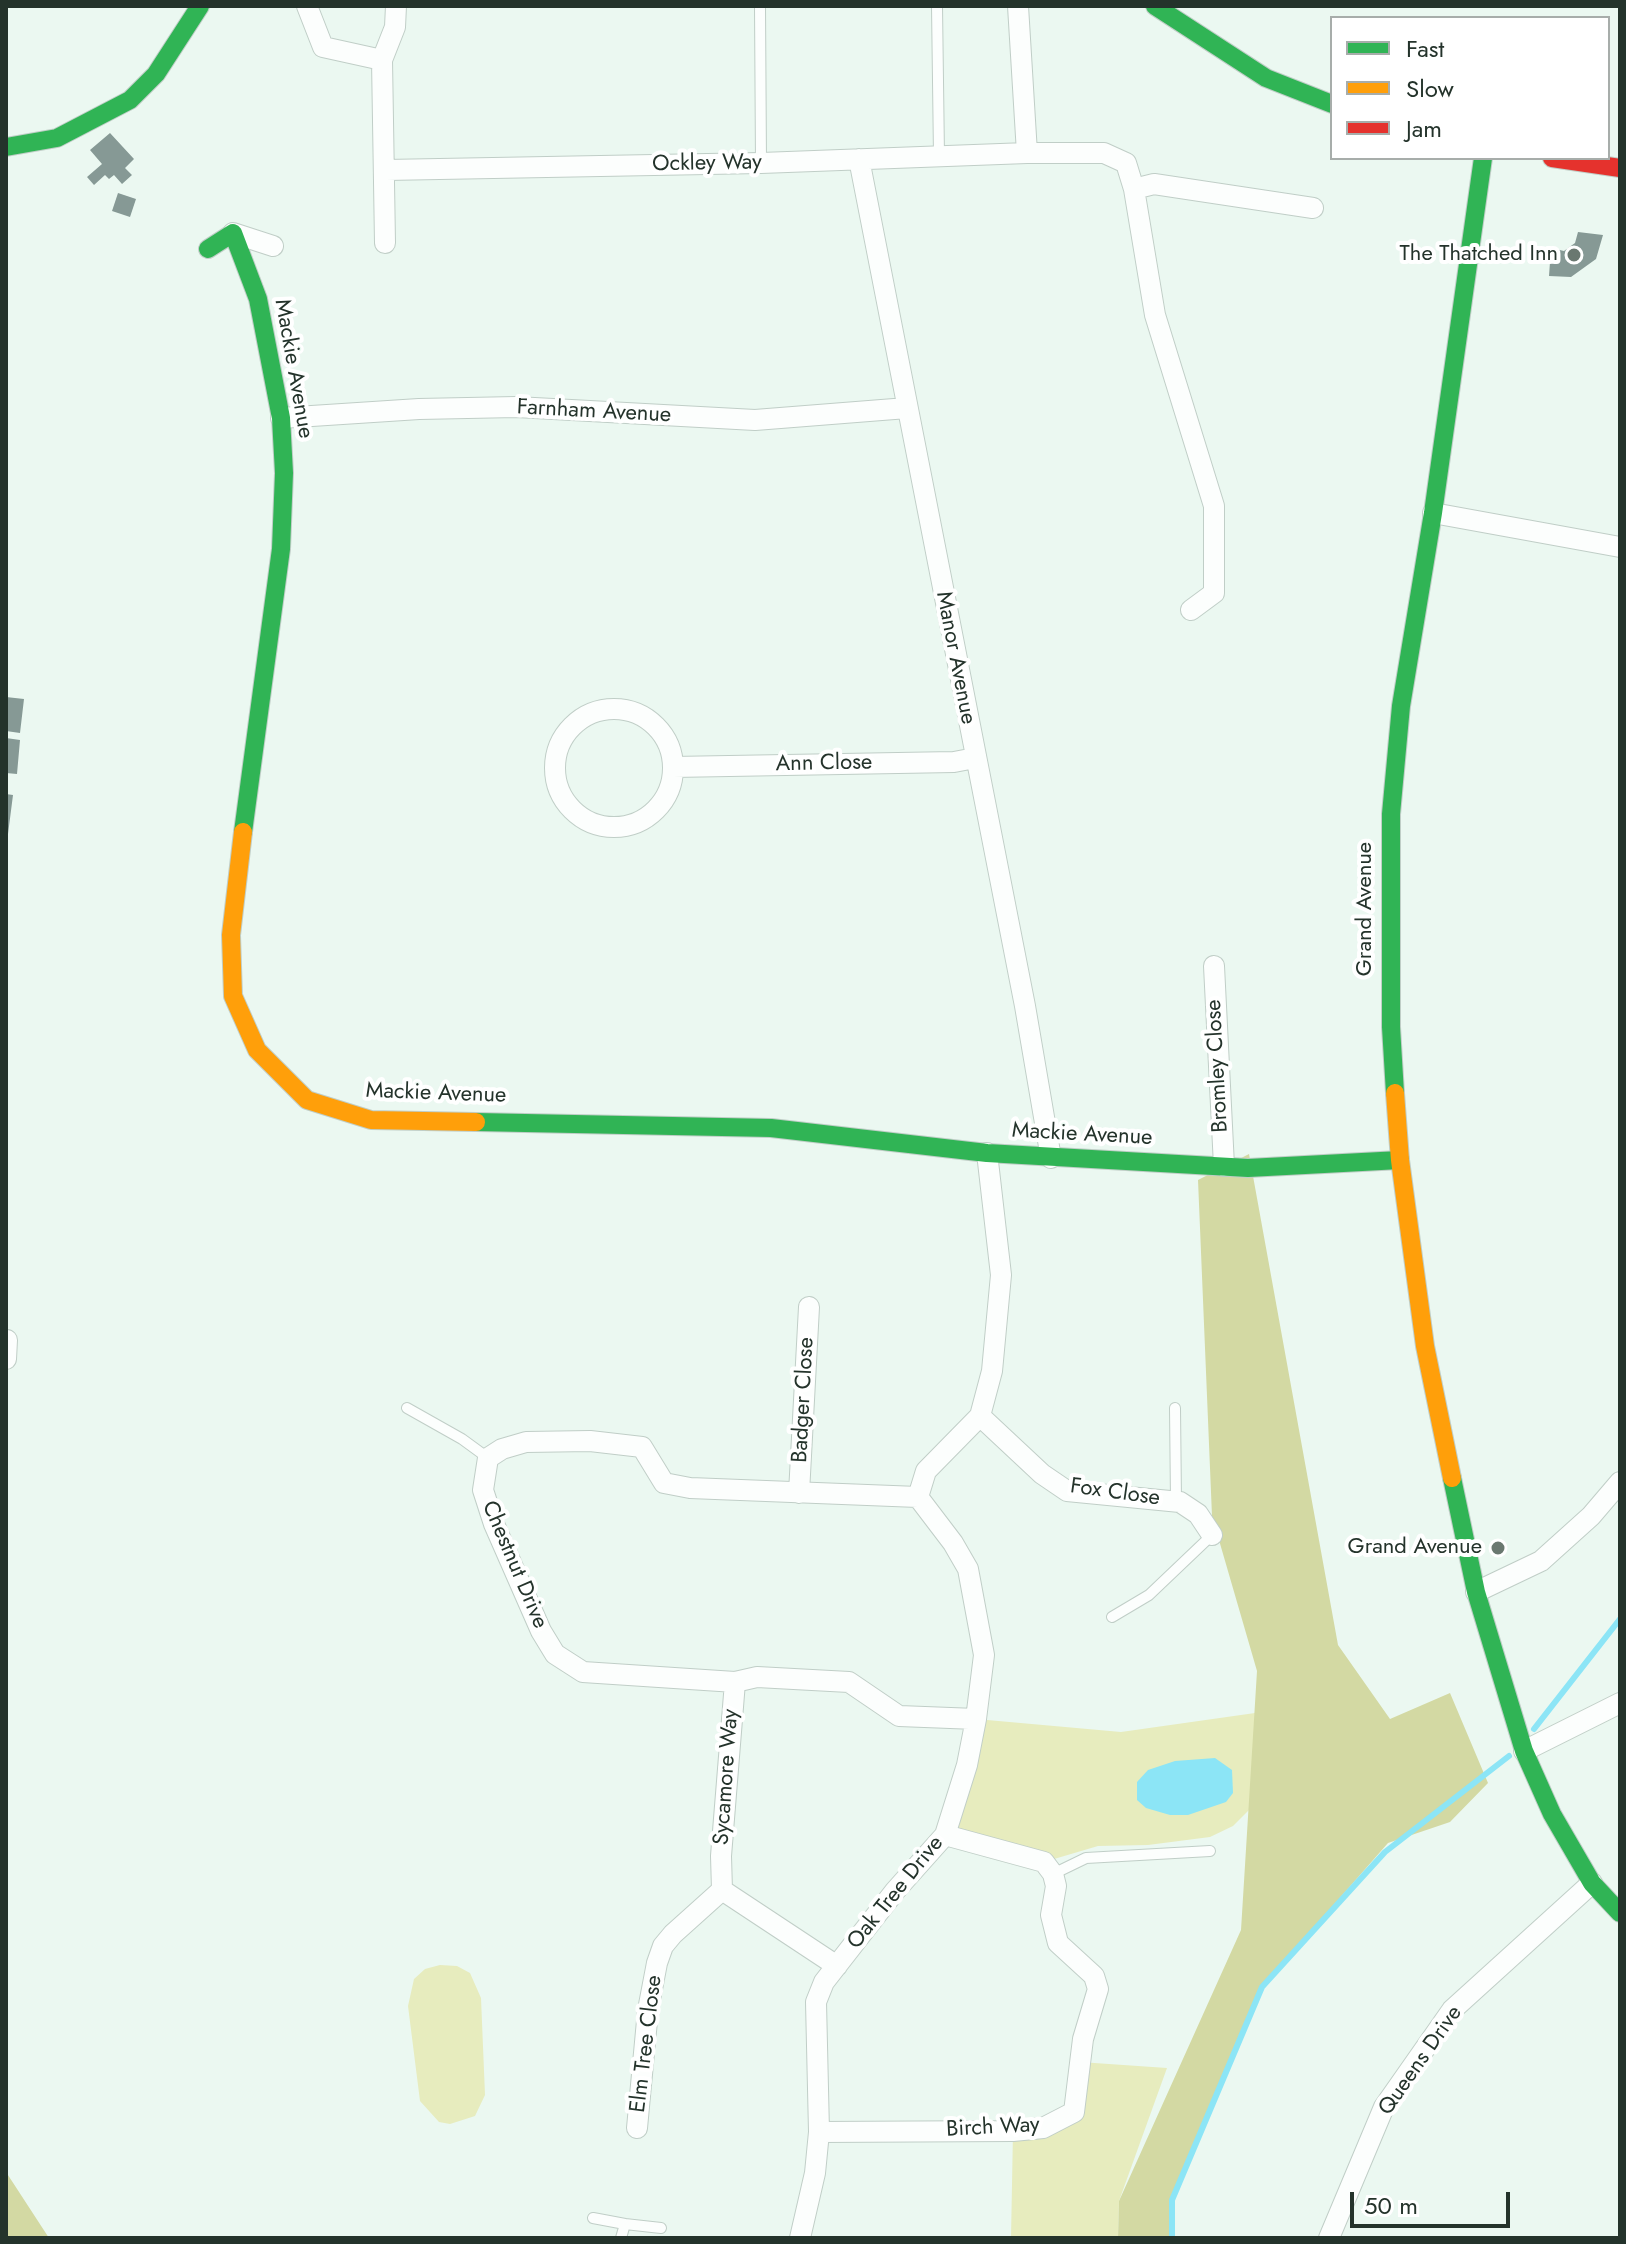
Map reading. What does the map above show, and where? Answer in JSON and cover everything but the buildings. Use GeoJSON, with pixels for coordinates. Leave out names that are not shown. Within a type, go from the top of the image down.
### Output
{"type":"FeatureCollection","features":[{"type":"Feature","properties":{"kind":"street"},"geometry":{"type":"LineString","coordinates":[[6,147],[57,138],[130,100],[156,74],[200,6]]}},
{"type":"Feature","properties":{"kind":"street"},"geometry":{"type":"LineString","coordinates":[[307,6],[323,47],[382,60]]}},
{"type":"Feature","properties":{"kind":"street"},"geometry":{"type":"LineString","coordinates":[[385,243],[382,60],[395,27],[396,6]]}},
{"type":"Feature","properties":{"kind":"street"},"geometry":{"type":"LineString","coordinates":[[1018,6],[1027,153]]}},
{"type":"Feature","properties":{"kind":"street"},"geometry":{"type":"LineString","coordinates":[[1155,6],[1266,78],[1330,103]]}},
{"type":"Feature","properties":{"kind":"street","name":"Ockley Way"},"geometry":{"type":"LineString","coordinates":[[386,170],[761,163],[1027,153],[1104,153],[1126,163],[1134,189],[1155,315],[1214,506],[1214,593],[1191,610]]}},
{"type":"Feature","properties":{"kind":"street","name":"Manor Avenue"},"geometry":{"type":"LineString","coordinates":[[859,159],[1025,1006],[1051,1158]]}},
{"type":"Feature","properties":{"kind":"street","name":"Grand Avenue"},"geometry":{"type":"LineString","coordinates":[[1483,160],[1433,513],[1401,706],[1391,814],[1391,1027],[1400,1160],[1425,1346],[1476,1592],[1524,1751],[1552,1814],[1592,1883],[1620,1913]]}},
{"type":"Feature","properties":{"kind":"street"},"geometry":{"type":"LineString","coordinates":[[1566,160],[1620,168]]}},
{"type":"Feature","properties":{"kind":"street"},"geometry":{"type":"LineString","coordinates":[[1134,189],[1154,184],[1313,208]]}},
{"type":"Feature","properties":{"kind":"street"},"geometry":{"type":"LineString","coordinates":[[208,249],[233,233],[273,246]]}},
{"type":"Feature","properties":{"kind":"street","name":"Mackie Avenue"},"geometry":{"type":"LineString","coordinates":[[233,233],[258,299],[281,418],[284,473],[281,549],[262,671],[231,935],[233,996],[257,1050],[307,1100],[371,1120],[771,1128],[1051,1158],[1248,1168],[1400,1160]]}},
{"type":"Feature","properties":{"kind":"street","name":"Farnham Avenue"},"geometry":{"type":"LineString","coordinates":[[281,418],[419,409],[516,407],[755,420],[907,408]]}},
{"type":"Feature","properties":{"kind":"street"},"geometry":{"type":"LineString","coordinates":[[1433,513],[1620,547]]}},
{"type":"Feature","properties":{"kind":"street"},"geometry":{"type":"LineString","coordinates":[[612,709],[648,719],[661,732],[673,767],[670,787],[660,805],[645,818],[626,826],[606,827],[587,821],[571,808],[560,791],[555,772],[557,751],[565,734],[578,721],[594,712],[612,709]]}},
{"type":"Feature","properties":{"kind":"street","name":"Ann Close"},"geometry":{"type":"LineString","coordinates":[[673,767],[954,762],[975,758]]}},
{"type":"Feature","properties":{"kind":"street","name":"Bromley Close"},"geometry":{"type":"LineString","coordinates":[[1214,966],[1224,1166]]}},
{"type":"Feature","properties":{"kind":"street"},"geometry":{"type":"LineString","coordinates":[[918,1497],[926,1471],[980,1416],[992,1371],[1001,1275],[987,1153]]}},
{"type":"Feature","properties":{"kind":"street","name":"Badger Close"},"geometry":{"type":"LineString","coordinates":[[799,1493],[809,1307]]}},
{"type":"Feature","properties":{"kind":"street"},"geometry":{"type":"LineString","coordinates":[[6,1359],[7,1340]]}},
{"type":"Feature","properties":{"kind":"street","name":"Fox Close"},"geometry":{"type":"LineString","coordinates":[[980,1416],[1042,1474],[1067,1491],[1176,1501],[1198,1514],[1212,1535]]}},
{"type":"Feature","properties":{"kind":"street","name":"Badger Close"},"geometry":{"type":"LineString","coordinates":[[488,1458],[502,1449],[526,1442],[590,1441],[642,1447],[664,1483],[729,1492],[918,1497]]}},
{"type":"Feature","properties":{"kind":"street","name":"Chestnut Drive"},"geometry":{"type":"LineString","coordinates":[[488,1458],[483,1490],[494,1524],[541,1631],[555,1654],[583,1672],[735,1682]]}},
{"type":"Feature","properties":{"kind":"street"},"geometry":{"type":"LineString","coordinates":[[1476,1592],[1541,1561],[1591,1516],[1620,1482]]}},
{"type":"Feature","properties":{"kind":"street","name":"Oak Tree Drive"},"geometry":{"type":"LineString","coordinates":[[800,2238],[815,2173],[819,2132],[816,2002],[824,1982],[895,1891],[945,1835],[967,1765],[976,1719],[984,1655],[968,1569],[953,1543],[918,1497]]}},
{"type":"Feature","properties":{"kind":"street","name":"Sycamore Way"},"geometry":{"type":"LineString","coordinates":[[722,1890],[721,1856],[735,1682],[757,1677],[849,1682],[899,1716],[976,1719]]}},
{"type":"Feature","properties":{"kind":"street"},"geometry":{"type":"LineString","coordinates":[[1524,1751],[1620,1703]]}},
{"type":"Feature","properties":{"kind":"street"},"geometry":{"type":"LineString","coordinates":[[945,1835],[1044,1862],[1053,1874]]}},
{"type":"Feature","properties":{"kind":"street","name":"Birch Way"},"geometry":{"type":"LineString","coordinates":[[819,2132],[1013,2131],[1043,2128],[1074,2112],[1083,2039],[1098,1989],[1094,1976],[1058,1943],[1051,1915],[1056,1886],[1053,1874]]}},
{"type":"Feature","properties":{"kind":"street","name":"Queens Drive"},"geometry":{"type":"LineString","coordinates":[[1329,2238],[1384,2107],[1452,2010],[1592,1883]]}},
{"type":"Feature","properties":{"kind":"street"},"geometry":{"type":"LineString","coordinates":[[722,1890],[837,1966]]}},
{"type":"Feature","properties":{"kind":"street","name":"Elm Tree Close"},"geometry":{"type":"LineString","coordinates":[[637,2128],[648,2010],[660,1954],[673,1934],[722,1890]]}},
{"type":"Feature","properties":{"kind":"lane"},"geometry":{"type":"LineString","coordinates":[[760,6],[761,163]]}},
{"type":"Feature","properties":{"kind":"lane"},"geometry":{"type":"LineString","coordinates":[[937,6],[939,156]]}},
{"type":"Feature","properties":{"kind":"lane"},"geometry":{"type":"LineString","coordinates":[[407,1408],[462,1439],[488,1458]]}},
{"type":"Feature","properties":{"kind":"lane"},"geometry":{"type":"LineString","coordinates":[[1175,1408],[1176,1501]]}},
{"type":"Feature","properties":{"kind":"lane"},"geometry":{"type":"LineString","coordinates":[[1112,1617],[1149,1595],[1212,1535]]}},
{"type":"Feature","properties":{"kind":"lane"},"geometry":{"type":"LineString","coordinates":[[1053,1874],[1086,1858],[1210,1851]]}},
{"type":"Feature","properties":{"kind":"lane"},"geometry":{"type":"LineString","coordinates":[[593,2218],[661,2228]]}},
{"type":"Feature","properties":{"kind":"lane"},"geometry":{"type":"LineString","coordinates":[[621,2238],[625,2224]]}},
{"type":"Feature","properties":{"kind":"green space"},"geometry":{"type":"Polygon","coordinates":[[[1249,1154],[1338,1645],[1390,1719],[1450,1693],[1488,1783],[1450,1822],[1388,1843],[1262,1987],[1172,2199],[1172,2238],[1118,2238],[1119,2201],[1241,1930],[1257,1671],[1212,1516],[1198,1180],[1249,1154]]]}},
{"type":"Feature","properties":{"kind":"green space"},"geometry":{"type":"Polygon","coordinates":[[[1255,1713],[1250,1809],[1233,1826],[1210,1837],[1148,1845],[1098,1846],[1044,1862],[945,1835],[976,1719],[1121,1732],[1255,1713]]]}},
{"type":"Feature","properties":{"kind":"green space"},"geometry":{"type":"Polygon","coordinates":[[[440,1965],[457,1966],[470,1973],[481,1998],[485,2095],[475,2116],[450,2124],[439,2122],[420,2101],[408,2006],[414,1979],[425,1969],[440,1965]]]}},
{"type":"Feature","properties":{"kind":"green space"},"geometry":{"type":"Polygon","coordinates":[[[1080,2062],[1167,2068],[1119,2201],[1118,2238],[1011,2238],[1013,2131],[1059,2121],[1080,2062]]]}},
{"type":"Feature","properties":{"kind":"green space"},"geometry":{"type":"Polygon","coordinates":[[[6,2172],[49,2238],[6,2238],[6,2172]]]}},
{"type":"Feature","properties":{"kind":"water"},"geometry":{"type":"Polygon","coordinates":[[[1215,1758],[1232,1770],[1233,1793],[1226,1802],[1188,1815],[1170,1815],[1146,1808],[1137,1800],[1137,1782],[1148,1770],[1175,1761],[1215,1758]]]}},
{"type":"Feature","properties":{"kind":"waterway"},"geometry":{"type":"LineString","coordinates":[[1534,1729],[1620,1619]]}},
{"type":"Feature","properties":{"kind":"waterway"},"geometry":{"type":"LineString","coordinates":[[1172,2238],[1172,2200],[1262,1987],[1385,1852],[1509,1756]]}},
{"type":"Feature","properties":{"kind":"traffic: fast"},"geometry":{"type":"LineString","coordinates":[[6,147],[57,138],[130,100],[156,74],[200,6]]}},
{"type":"Feature","properties":{"kind":"traffic: fast"},"geometry":{"type":"LineString","coordinates":[[1155,6],[1266,78],[1330,103]]}},
{"type":"Feature","properties":{"kind":"traffic: fast"},"geometry":{"type":"LineString","coordinates":[[1395,1093],[1391,1027],[1391,814],[1401,706],[1433,513],[1483,160]]}},
{"type":"Feature","properties":{"kind":"traffic: fast"},"geometry":{"type":"LineString","coordinates":[[208,249],[233,233],[258,299],[281,418],[284,473],[281,549],[243,832]]}},
{"type":"Feature","properties":{"kind":"traffic: fast"},"geometry":{"type":"LineString","coordinates":[[476,1122],[771,1128],[987,1153],[1248,1168],[1400,1160]]}},
{"type":"Feature","properties":{"kind":"traffic: fast"},"geometry":{"type":"LineString","coordinates":[[1452,1478],[1476,1592],[1524,1751],[1552,1814],[1592,1883],[1620,1913]]}},
{"type":"Feature","properties":{"kind":"traffic: slow"},"geometry":{"type":"LineString","coordinates":[[243,832],[231,935],[233,996],[257,1050],[307,1100],[371,1120],[476,1122]]}},
{"type":"Feature","properties":{"kind":"traffic: slow"},"geometry":{"type":"LineString","coordinates":[[1395,1093],[1400,1160],[1425,1346],[1452,1478]]}},
{"type":"Feature","properties":{"kind":"traffic: jam"},"geometry":{"type":"LineString","coordinates":[[1566,160],[1620,168]]}},
{"type":"Feature","properties":{"kind":"place","name":"The Thatched Inn"},"geometry":{"type":"Point","coordinates":[1574,255]}},
{"type":"Feature","properties":{"kind":"place","name":"Grand Avenue"},"geometry":{"type":"Point","coordinates":[1498,1548]}}]}
